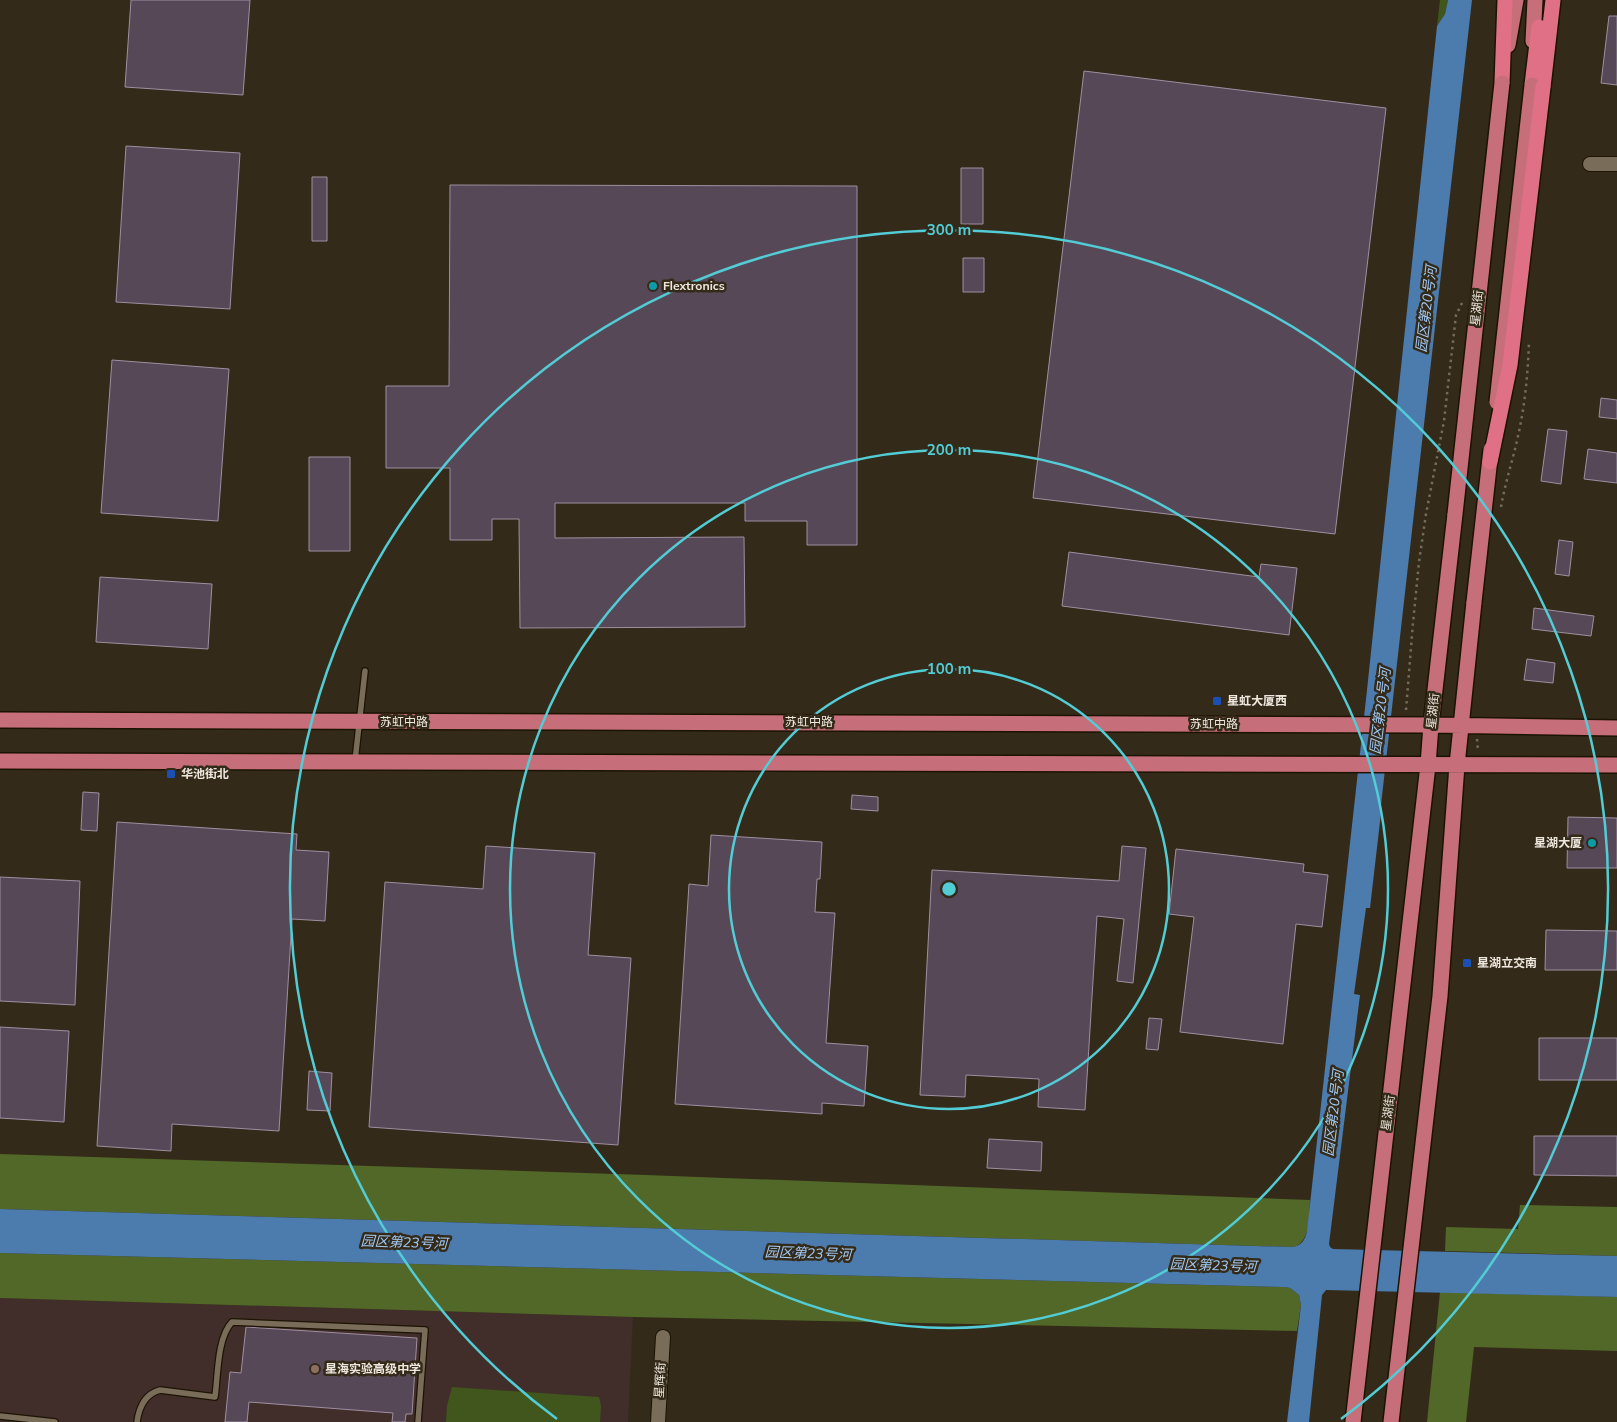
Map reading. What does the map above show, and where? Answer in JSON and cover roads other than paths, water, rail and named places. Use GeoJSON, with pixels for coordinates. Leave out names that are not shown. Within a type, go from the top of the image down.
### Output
{"type":"FeatureCollection","features":[{"type":"Feature","properties":{"kind":"highway"},"geometry":{"type":"LineString","coordinates":[[1502,83],[1505,0]]}},
{"type":"Feature","properties":{"kind":"highway"},"geometry":{"type":"LineString","coordinates":[[1532,85],[1543,0]]}},
{"type":"Feature","properties":{"kind":"highway"},"geometry":{"type":"LineString","coordinates":[[1490,462],[1510,365],[1553,0]]}},
{"type":"Feature","properties":{"kind":"main road","name":"星湖街"},"geometry":{"type":"LineString","coordinates":[[1353,1422],[1428,765],[1502,83],[1516,0]]}},
{"type":"Feature","properties":{"kind":"main road"},"geometry":{"type":"LineString","coordinates":[[1391,1422],[1440,996],[1457,765],[1532,85],[1534,0]]}},
{"type":"Feature","properties":{"kind":"main road","name":"苏虹中路"},"geometry":{"type":"LineString","coordinates":[[0,720],[1431,724],[1617,728]]}},
{"type":"Feature","properties":{"kind":"main road"},"geometry":{"type":"LineString","coordinates":[[0,761],[1617,765]]}},
{"type":"Feature","properties":{"kind":"street"},"geometry":{"type":"LineString","coordinates":[[1590,164],[1617,164]]}},
{"type":"Feature","properties":{"kind":"street","name":"星辉街"},"geometry":{"type":"LineString","coordinates":[[658,1422],[663,1337]]}},
{"type":"Feature","properties":{"kind":"lane"},"geometry":{"type":"LineString","coordinates":[[355,762],[365,671]]}},
{"type":"Feature","properties":{"kind":"lane"},"geometry":{"type":"LineString","coordinates":[[137,1422],[140,1408],[153,1392],[160,1390],[215,1397],[222,1342],[226,1328],[232,1322],[425,1330],[418,1422]]}},
{"type":"Feature","properties":{"kind":"lane"},"geometry":{"type":"LineString","coordinates":[[0,1416],[55,1422]]}},
{"type":"Feature","properties":{"kind":"water"},"geometry":{"type":"Polygon","coordinates":[[[1448,0],[1472,0],[1370,908],[1366,908],[1354,994],[1360,995],[1329,1244],[1333,1249],[1617,1256],[1617,1297],[1326,1290],[1322,1295],[1309,1422],[1287,1422],[1301,1305],[1299,1295],[1290,1288],[1284,1287],[0,1253],[0,1209],[1293,1247],[1301,1243],[1307,1231],[1367,690],[1437,26],[1445,14],[1448,0]]]}},
{"type":"Feature","properties":{"kind":"place","name":"Flextronics"},"geometry":{"type":"Point","coordinates":[653,286]}},
{"type":"Feature","properties":{"kind":"place","name":"星虹大厦西"},"geometry":{"type":"Point","coordinates":[1217,701]}},
{"type":"Feature","properties":{"kind":"place","name":"华池街北"},"geometry":{"type":"Point","coordinates":[171,774]}},
{"type":"Feature","properties":{"kind":"place","name":"星湖大厦"},"geometry":{"type":"Point","coordinates":[1592,843]}},
{"type":"Feature","properties":{"kind":"place","name":"星湖立交南"},"geometry":{"type":"Point","coordinates":[1467,963]}},
{"type":"Feature","properties":{"kind":"place","name":"星海实验高级中学"},"geometry":{"type":"Point","coordinates":[315,1369]}},
{"type":"Feature","properties":{"kind":"water label","name":"园区第20号河"},"geometry":{"type":"Point","coordinates":[1426,309]}},
{"type":"Feature","properties":{"kind":"water label","name":"园区第20号河"},"geometry":{"type":"Point","coordinates":[1380,711]}},
{"type":"Feature","properties":{"kind":"water label","name":"园区第20号河"},"geometry":{"type":"Point","coordinates":[1333,1113]}},
{"type":"Feature","properties":{"kind":"water label","name":"园区第23号河"},"geometry":{"type":"Point","coordinates":[404,1242]}},
{"type":"Feature","properties":{"kind":"water label","name":"园区第23号河"},"geometry":{"type":"Point","coordinates":[808,1253]}},
{"type":"Feature","properties":{"kind":"water label","name":"园区第23号河"},"geometry":{"type":"Point","coordinates":[1213,1265]}}]}
